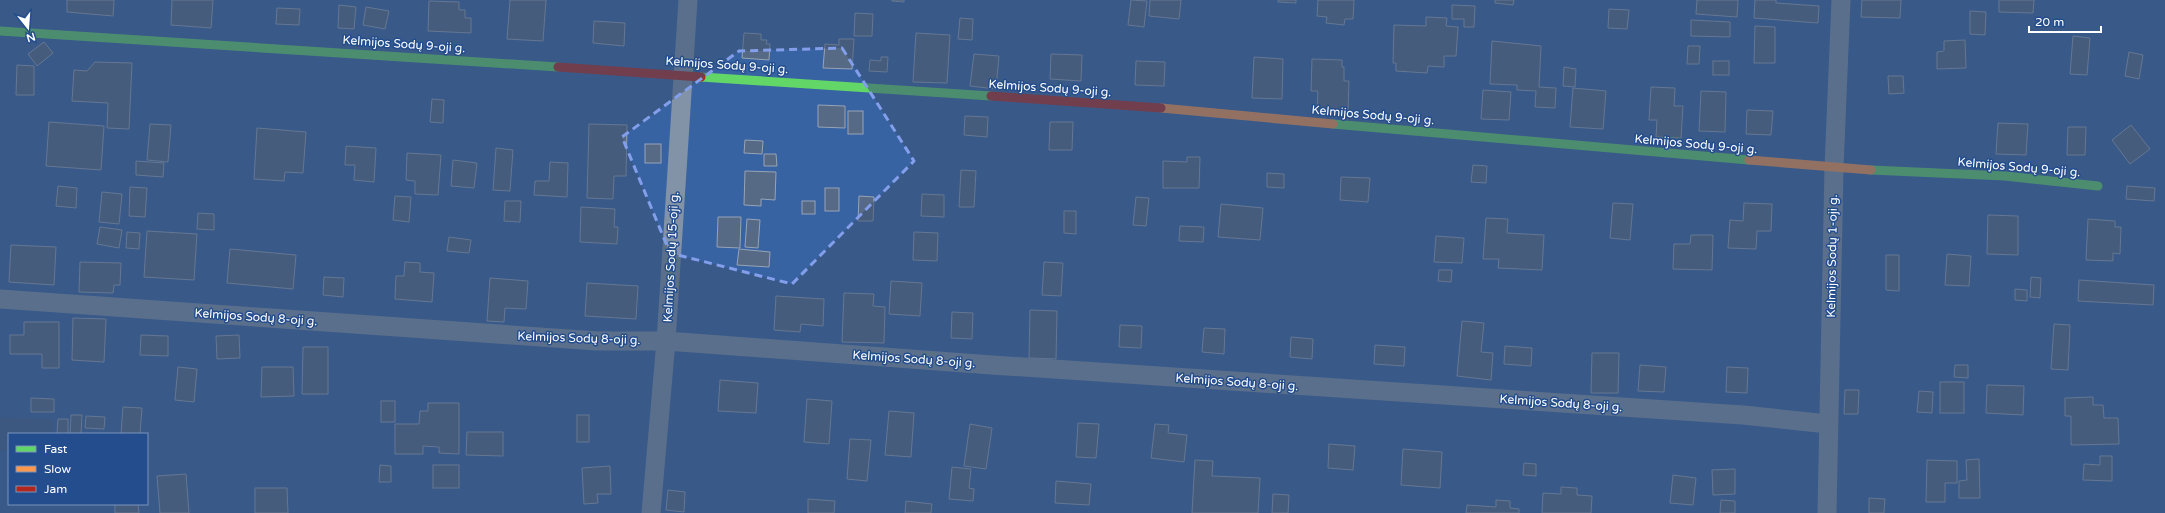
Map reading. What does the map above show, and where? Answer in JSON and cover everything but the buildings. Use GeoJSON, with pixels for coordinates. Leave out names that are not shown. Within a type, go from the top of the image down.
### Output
{"type":"FeatureCollection","features":[{"type":"Feature","properties":{"kind":"street","name":"Kelmijos Sodų 15-oji g."},"geometry":{"type":"LineString","coordinates":[[650,513],[666,340],[682,74],[688,0]]}},
{"type":"Feature","properties":{"kind":"street","name":"Kelmijos Sodų 1-oji g."},"geometry":{"type":"LineString","coordinates":[[1827,513],[1834,168],[1841,0]]}},
{"type":"Feature","properties":{"kind":"street","name":"Kelmijos Sodų 9-oji g."},"geometry":{"type":"LineString","coordinates":[[0,30],[1090,102],[1834,168],[2005,176],[2098,186]]}},
{"type":"Feature","properties":{"kind":"street","name":"Kelmijos Sodų 8-oji g."},"geometry":{"type":"LineString","coordinates":[[0,299],[589,341],[666,340],[992,365],[1742,416],[1828,424]]}},
{"type":"Feature","properties":{"kind":"highlighted area"},"geometry":{"type":"Polygon","coordinates":[[[842,48],[914,161],[792,284],[670,253],[622,137],[739,51],[842,48]]]}},
{"type":"Feature","properties":{"kind":"shaded area"},"geometry":{"type":"Polygon","coordinates":[[[0,0],[2165,0],[2165,513],[0,513],[0,0]]]}},
{"type":"Feature","properties":{"kind":"shaded area"},"geometry":{"type":"Polygon","coordinates":[[[0,417],[52,419],[54,433],[8,433],[8,451],[0,451],[0,417]]]}},
{"type":"Feature","properties":{"kind":"traffic: fast"},"geometry":{"type":"LineString","coordinates":[[0,31],[558,67]]}},
{"type":"Feature","properties":{"kind":"traffic: fast"},"geometry":{"type":"LineString","coordinates":[[701,77],[991,96]]}},
{"type":"Feature","properties":{"kind":"traffic: fast"},"geometry":{"type":"LineString","coordinates":[[1333,124],[1749,160]]}},
{"type":"Feature","properties":{"kind":"traffic: fast"},"geometry":{"type":"LineString","coordinates":[[1871,170],[2005,176],[2098,186]]}},
{"type":"Feature","properties":{"kind":"traffic: slow"},"geometry":{"type":"LineString","coordinates":[[1161,108],[1333,124]]}},
{"type":"Feature","properties":{"kind":"traffic: slow"},"geometry":{"type":"LineString","coordinates":[[1749,160],[1871,170]]}},
{"type":"Feature","properties":{"kind":"traffic: jam"},"geometry":{"type":"LineString","coordinates":[[558,67],[701,77]]}},
{"type":"Feature","properties":{"kind":"traffic: jam"},"geometry":{"type":"LineString","coordinates":[[991,96],[1161,108]]}}]}
